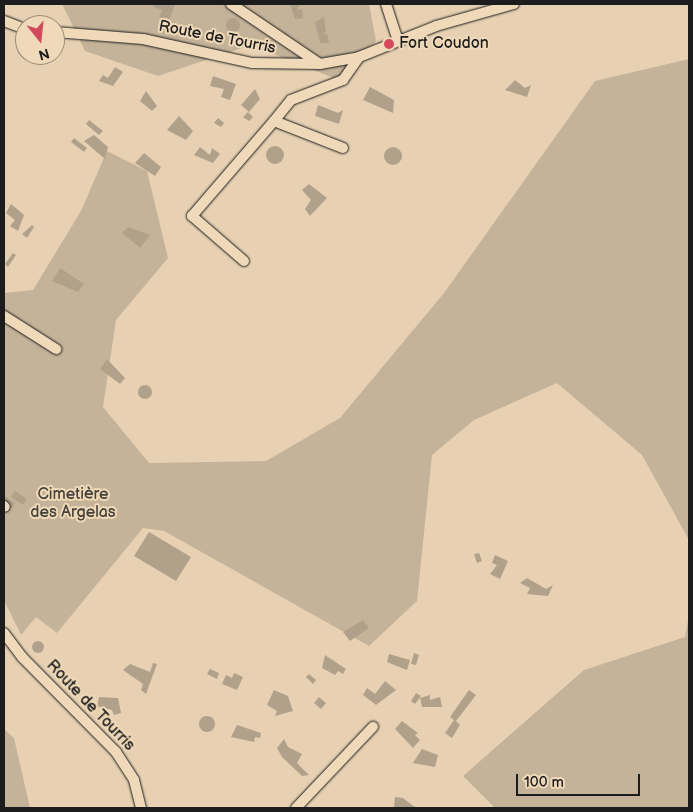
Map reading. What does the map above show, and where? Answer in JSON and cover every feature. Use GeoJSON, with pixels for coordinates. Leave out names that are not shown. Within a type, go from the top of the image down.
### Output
{"type":"FeatureCollection","features":[{"type":"Feature","properties":{"kind":"street"},"geometry":{"type":"LineString","coordinates":[[231,4],[320,64]]}},
{"type":"Feature","properties":{"kind":"street"},"geometry":{"type":"LineString","coordinates":[[386,4],[398,40]]}},
{"type":"Feature","properties":{"kind":"street","name":"Route de Tourris"},"geometry":{"type":"LineString","coordinates":[[65,33],[142,39],[252,63],[320,64],[359,57],[398,40],[514,4]]}},
{"type":"Feature","properties":{"kind":"street"},"geometry":{"type":"LineString","coordinates":[[244,261],[192,216],[291,100],[343,80],[359,57]]}},
{"type":"Feature","properties":{"kind":"street"},"geometry":{"type":"LineString","coordinates":[[274,121],[343,148]]}},
{"type":"Feature","properties":{"kind":"street"},"geometry":{"type":"LineString","coordinates":[[4,316],[56,349]]}},
{"type":"Feature","properties":{"kind":"street","name":"Route de Tourris"},"geometry":{"type":"LineString","coordinates":[[4,633],[22,657],[116,752],[134,780],[140,808]]}},
{"type":"Feature","properties":{"kind":"street"},"geometry":{"type":"LineString","coordinates":[[296,808],[373,727]]}},
{"type":"Feature","properties":{"kind":"green space"},"geometry":{"type":"Polygon","coordinates":[[[62,4],[369,4],[376,41],[344,82],[251,45],[158,76],[85,51],[62,4]]]}},
{"type":"Feature","properties":{"kind":"green space","name":"Cimetière des Argelas"},"geometry":{"type":"Polygon","coordinates":[[[689,59],[689,540],[642,455],[557,383],[474,420],[432,455],[417,601],[369,646],[164,531],[143,528],[57,633],[36,617],[21,635],[4,600],[4,293],[33,290],[81,211],[107,151],[147,171],[168,258],[116,320],[103,407],[149,463],[266,461],[340,418],[444,293],[595,81],[689,59]]]}},
{"type":"Feature","properties":{"kind":"green space"},"geometry":{"type":"Polygon","coordinates":[[[689,615],[689,808],[495,808],[463,776],[584,670],[685,637],[689,615]]]}},
{"type":"Feature","properties":{"kind":"green space"},"geometry":{"type":"Polygon","coordinates":[[[4,729],[14,738],[30,808],[4,808],[4,729]]]}},
{"type":"Feature","properties":{"kind":"building"},"geometry":{"type":"Polygon","coordinates":[[[154,4],[175,5],[169,21],[159,17],[162,10],[153,7],[154,4]]]}},
{"type":"Feature","properties":{"kind":"building"},"geometry":{"type":"Polygon","coordinates":[[[290,4],[300,4],[297,10],[302,9],[303,18],[295,19],[290,4]]]}},
{"type":"Feature","properties":{"kind":"building"},"geometry":{"type":"Polygon","coordinates":[[[324,17],[326,32],[322,34],[327,34],[329,43],[320,43],[315,22],[324,17]]]}},
{"type":"Feature","properties":{"kind":"building"},"geometry":{"type":"Polygon","coordinates":[[[233,18],[238,20],[240,25],[238,30],[233,32],[228,30],[226,25],[228,20],[233,18]]]}},
{"type":"Feature","properties":{"kind":"building"},"geometry":{"type":"Polygon","coordinates":[[[115,67],[123,72],[113,86],[99,81],[103,75],[108,78],[115,67]]]}},
{"type":"Feature","properties":{"kind":"building"},"geometry":{"type":"Polygon","coordinates":[[[213,76],[236,84],[230,100],[221,97],[224,89],[210,86],[213,76]]]}},
{"type":"Feature","properties":{"kind":"building"},"geometry":{"type":"Polygon","coordinates":[[[515,80],[525,88],[531,85],[527,97],[505,90],[515,80]]]}},
{"type":"Feature","properties":{"kind":"building"},"geometry":{"type":"Polygon","coordinates":[[[370,87],[394,100],[393,113],[363,100],[370,87]]]}},
{"type":"Feature","properties":{"kind":"building"},"geometry":{"type":"Polygon","coordinates":[[[255,89],[260,99],[249,112],[241,105],[255,89]]]}},
{"type":"Feature","properties":{"kind":"building"},"geometry":{"type":"Polygon","coordinates":[[[146,91],[157,106],[152,111],[140,101],[146,91]]]}},
{"type":"Feature","properties":{"kind":"building"},"geometry":{"type":"Polygon","coordinates":[[[318,105],[338,113],[343,110],[339,124],[315,116],[318,105]]]}},
{"type":"Feature","properties":{"kind":"building"},"geometry":{"type":"Polygon","coordinates":[[[248,112],[253,117],[249,121],[243,117],[248,112]]]}},
{"type":"Feature","properties":{"kind":"building"},"geometry":{"type":"Polygon","coordinates":[[[179,116],[193,131],[186,140],[167,130],[179,116]]]}},
{"type":"Feature","properties":{"kind":"building"},"geometry":{"type":"Polygon","coordinates":[[[218,118],[224,123],[221,127],[214,123],[218,118]]]}},
{"type":"Feature","properties":{"kind":"building"},"geometry":{"type":"Polygon","coordinates":[[[89,120],[103,131],[99,135],[86,124],[89,120]]]}},
{"type":"Feature","properties":{"kind":"building"},"geometry":{"type":"Polygon","coordinates":[[[94,135],[108,147],[105,159],[84,141],[94,135]]]}},
{"type":"Feature","properties":{"kind":"building"},"geometry":{"type":"Polygon","coordinates":[[[74,138],[87,148],[84,152],[71,142],[74,138]]]}},
{"type":"Feature","properties":{"kind":"building"},"geometry":{"type":"Polygon","coordinates":[[[275,146],[281,149],[284,155],[281,161],[275,164],[269,161],[266,155],[269,149],[275,146]]]}},
{"type":"Feature","properties":{"kind":"building"},"geometry":{"type":"Polygon","coordinates":[[[200,147],[210,155],[212,148],[220,154],[213,163],[194,155],[200,147]]]}},
{"type":"Feature","properties":{"kind":"building"},"geometry":{"type":"Polygon","coordinates":[[[393,147],[399,150],[402,156],[399,162],[393,165],[387,162],[384,156],[387,150],[393,147]]]}},
{"type":"Feature","properties":{"kind":"building"},"geometry":{"type":"Polygon","coordinates":[[[144,153],[161,167],[155,176],[135,163],[144,153]]]}},
{"type":"Feature","properties":{"kind":"building"},"geometry":{"type":"Polygon","coordinates":[[[309,184],[327,198],[310,216],[305,209],[311,200],[302,190],[309,184]]]}},
{"type":"Feature","properties":{"kind":"building"},"geometry":{"type":"Polygon","coordinates":[[[11,204],[24,215],[18,231],[10,226],[15,220],[6,213],[11,204]]]}},
{"type":"Feature","properties":{"kind":"building"},"geometry":{"type":"Polygon","coordinates":[[[32,225],[34,227],[27,238],[22,234],[32,225]]]}},
{"type":"Feature","properties":{"kind":"building"},"geometry":{"type":"Polygon","coordinates":[[[128,227],[150,235],[140,248],[122,233],[128,227]]]}},
{"type":"Feature","properties":{"kind":"building"},"geometry":{"type":"Polygon","coordinates":[[[13,253],[16,255],[8,267],[5,264],[13,253]]]}},
{"type":"Feature","properties":{"kind":"building"},"geometry":{"type":"Polygon","coordinates":[[[60,268],[84,284],[78,292],[52,281],[60,268]]]}},
{"type":"Feature","properties":{"kind":"building"},"geometry":{"type":"Polygon","coordinates":[[[107,359],[125,378],[120,384],[100,369],[107,359]]]}},
{"type":"Feature","properties":{"kind":"building"},"geometry":{"type":"Polygon","coordinates":[[[145,385],[150,387],[152,392],[150,397],[145,399],[140,397],[138,392],[140,387],[145,385]]]}},
{"type":"Feature","properties":{"kind":"building"},"geometry":{"type":"Polygon","coordinates":[[[15,491],[27,499],[23,505],[11,497],[15,491]]]}},
{"type":"Feature","properties":{"kind":"building"},"geometry":{"type":"Polygon","coordinates":[[[4,496],[15,503],[12,508],[4,502],[4,496]]]}},
{"type":"Feature","properties":{"kind":"building"},"geometry":{"type":"Polygon","coordinates":[[[149,532],[191,557],[176,581],[134,556],[149,532]]]}},
{"type":"Feature","properties":{"kind":"building"},"geometry":{"type":"Polygon","coordinates":[[[479,553],[482,561],[477,563],[474,554],[479,553]]]}},
{"type":"Feature","properties":{"kind":"building"},"geometry":{"type":"Polygon","coordinates":[[[495,555],[508,561],[500,579],[490,574],[497,565],[492,563],[495,555]]]}},
{"type":"Feature","properties":{"kind":"building"},"geometry":{"type":"Polygon","coordinates":[[[527,578],[546,589],[553,585],[548,596],[527,594],[530,588],[520,583],[527,578]]]}},
{"type":"Feature","properties":{"kind":"building"},"geometry":{"type":"Polygon","coordinates":[[[363,620],[369,628],[350,641],[343,632],[363,620]]]}},
{"type":"Feature","properties":{"kind":"building"},"geometry":{"type":"Polygon","coordinates":[[[40,641],[43,642],[43,652],[36,653],[33,652],[32,645],[33,642],[40,641]]]}},
{"type":"Feature","properties":{"kind":"building"},"geometry":{"type":"Polygon","coordinates":[[[414,653],[419,655],[416,665],[411,664],[414,653]]]}},
{"type":"Feature","properties":{"kind":"building"},"geometry":{"type":"Polygon","coordinates":[[[389,654],[410,660],[407,670],[387,662],[389,654]]]}},
{"type":"Feature","properties":{"kind":"building"},"geometry":{"type":"Polygon","coordinates":[[[325,655],[346,669],[343,674],[338,671],[335,675],[322,668],[325,655]]]}},
{"type":"Feature","properties":{"kind":"building"},"geometry":{"type":"Polygon","coordinates":[[[153,663],[157,664],[146,694],[141,690],[143,684],[123,670],[130,664],[150,672],[153,663]]]}},
{"type":"Feature","properties":{"kind":"building"},"geometry":{"type":"Polygon","coordinates":[[[210,669],[219,673],[217,679],[207,674],[210,669]]]}},
{"type":"Feature","properties":{"kind":"building"},"geometry":{"type":"Polygon","coordinates":[[[234,673],[243,677],[237,690],[222,684],[226,675],[232,678],[234,673]]]}},
{"type":"Feature","properties":{"kind":"building"},"geometry":{"type":"Polygon","coordinates":[[[309,674],[316,680],[313,684],[306,677],[309,674]]]}},
{"type":"Feature","properties":{"kind":"building"},"geometry":{"type":"Polygon","coordinates":[[[385,681],[396,690],[376,705],[363,695],[367,688],[375,694],[385,681]]]}},
{"type":"Feature","properties":{"kind":"building"},"geometry":{"type":"Polygon","coordinates":[[[274,690],[288,696],[293,711],[275,716],[277,711],[267,705],[274,690]]]}},
{"type":"Feature","properties":{"kind":"building"},"geometry":{"type":"Polygon","coordinates":[[[469,690],[476,695],[456,721],[460,725],[452,738],[445,733],[454,720],[450,717],[469,690]]]}},
{"type":"Feature","properties":{"kind":"building"},"geometry":{"type":"Polygon","coordinates":[[[416,693],[421,696],[415,704],[411,701],[416,693]]]}},
{"type":"Feature","properties":{"kind":"building"},"geometry":{"type":"Polygon","coordinates":[[[430,695],[430,700],[440,697],[442,707],[422,707],[420,698],[430,695]]]}},
{"type":"Feature","properties":{"kind":"building"},"geometry":{"type":"Polygon","coordinates":[[[99,697],[118,698],[121,713],[114,715],[112,710],[97,706],[99,697]]]}},
{"type":"Feature","properties":{"kind":"building"},"geometry":{"type":"Polygon","coordinates":[[[319,697],[326,703],[321,709],[314,703],[319,697]]]}},
{"type":"Feature","properties":{"kind":"building"},"geometry":{"type":"Polygon","coordinates":[[[207,716],[213,718],[215,724],[213,730],[207,732],[201,730],[199,724],[201,718],[207,716]]]}},
{"type":"Feature","properties":{"kind":"building"},"geometry":{"type":"Polygon","coordinates":[[[402,721],[418,733],[415,735],[420,740],[413,748],[395,729],[402,721]]]}},
{"type":"Feature","properties":{"kind":"building"},"geometry":{"type":"Polygon","coordinates":[[[237,725],[261,733],[260,738],[255,737],[254,742],[231,737],[237,725]]]}},
{"type":"Feature","properties":{"kind":"building"},"geometry":{"type":"Polygon","coordinates":[[[284,739],[288,747],[302,754],[297,763],[309,775],[302,776],[282,757],[277,748],[284,739]]]}},
{"type":"Feature","properties":{"kind":"building"},"geometry":{"type":"Polygon","coordinates":[[[422,749],[438,755],[435,767],[413,763],[422,749]]]}},
{"type":"Feature","properties":{"kind":"building"},"geometry":{"type":"Polygon","coordinates":[[[395,797],[403,798],[416,808],[394,807],[395,797]]]}},
{"type":"Feature","properties":{"kind":"place","name":"Fort Coudon"},"geometry":{"type":"Point","coordinates":[389,44]}}]}
